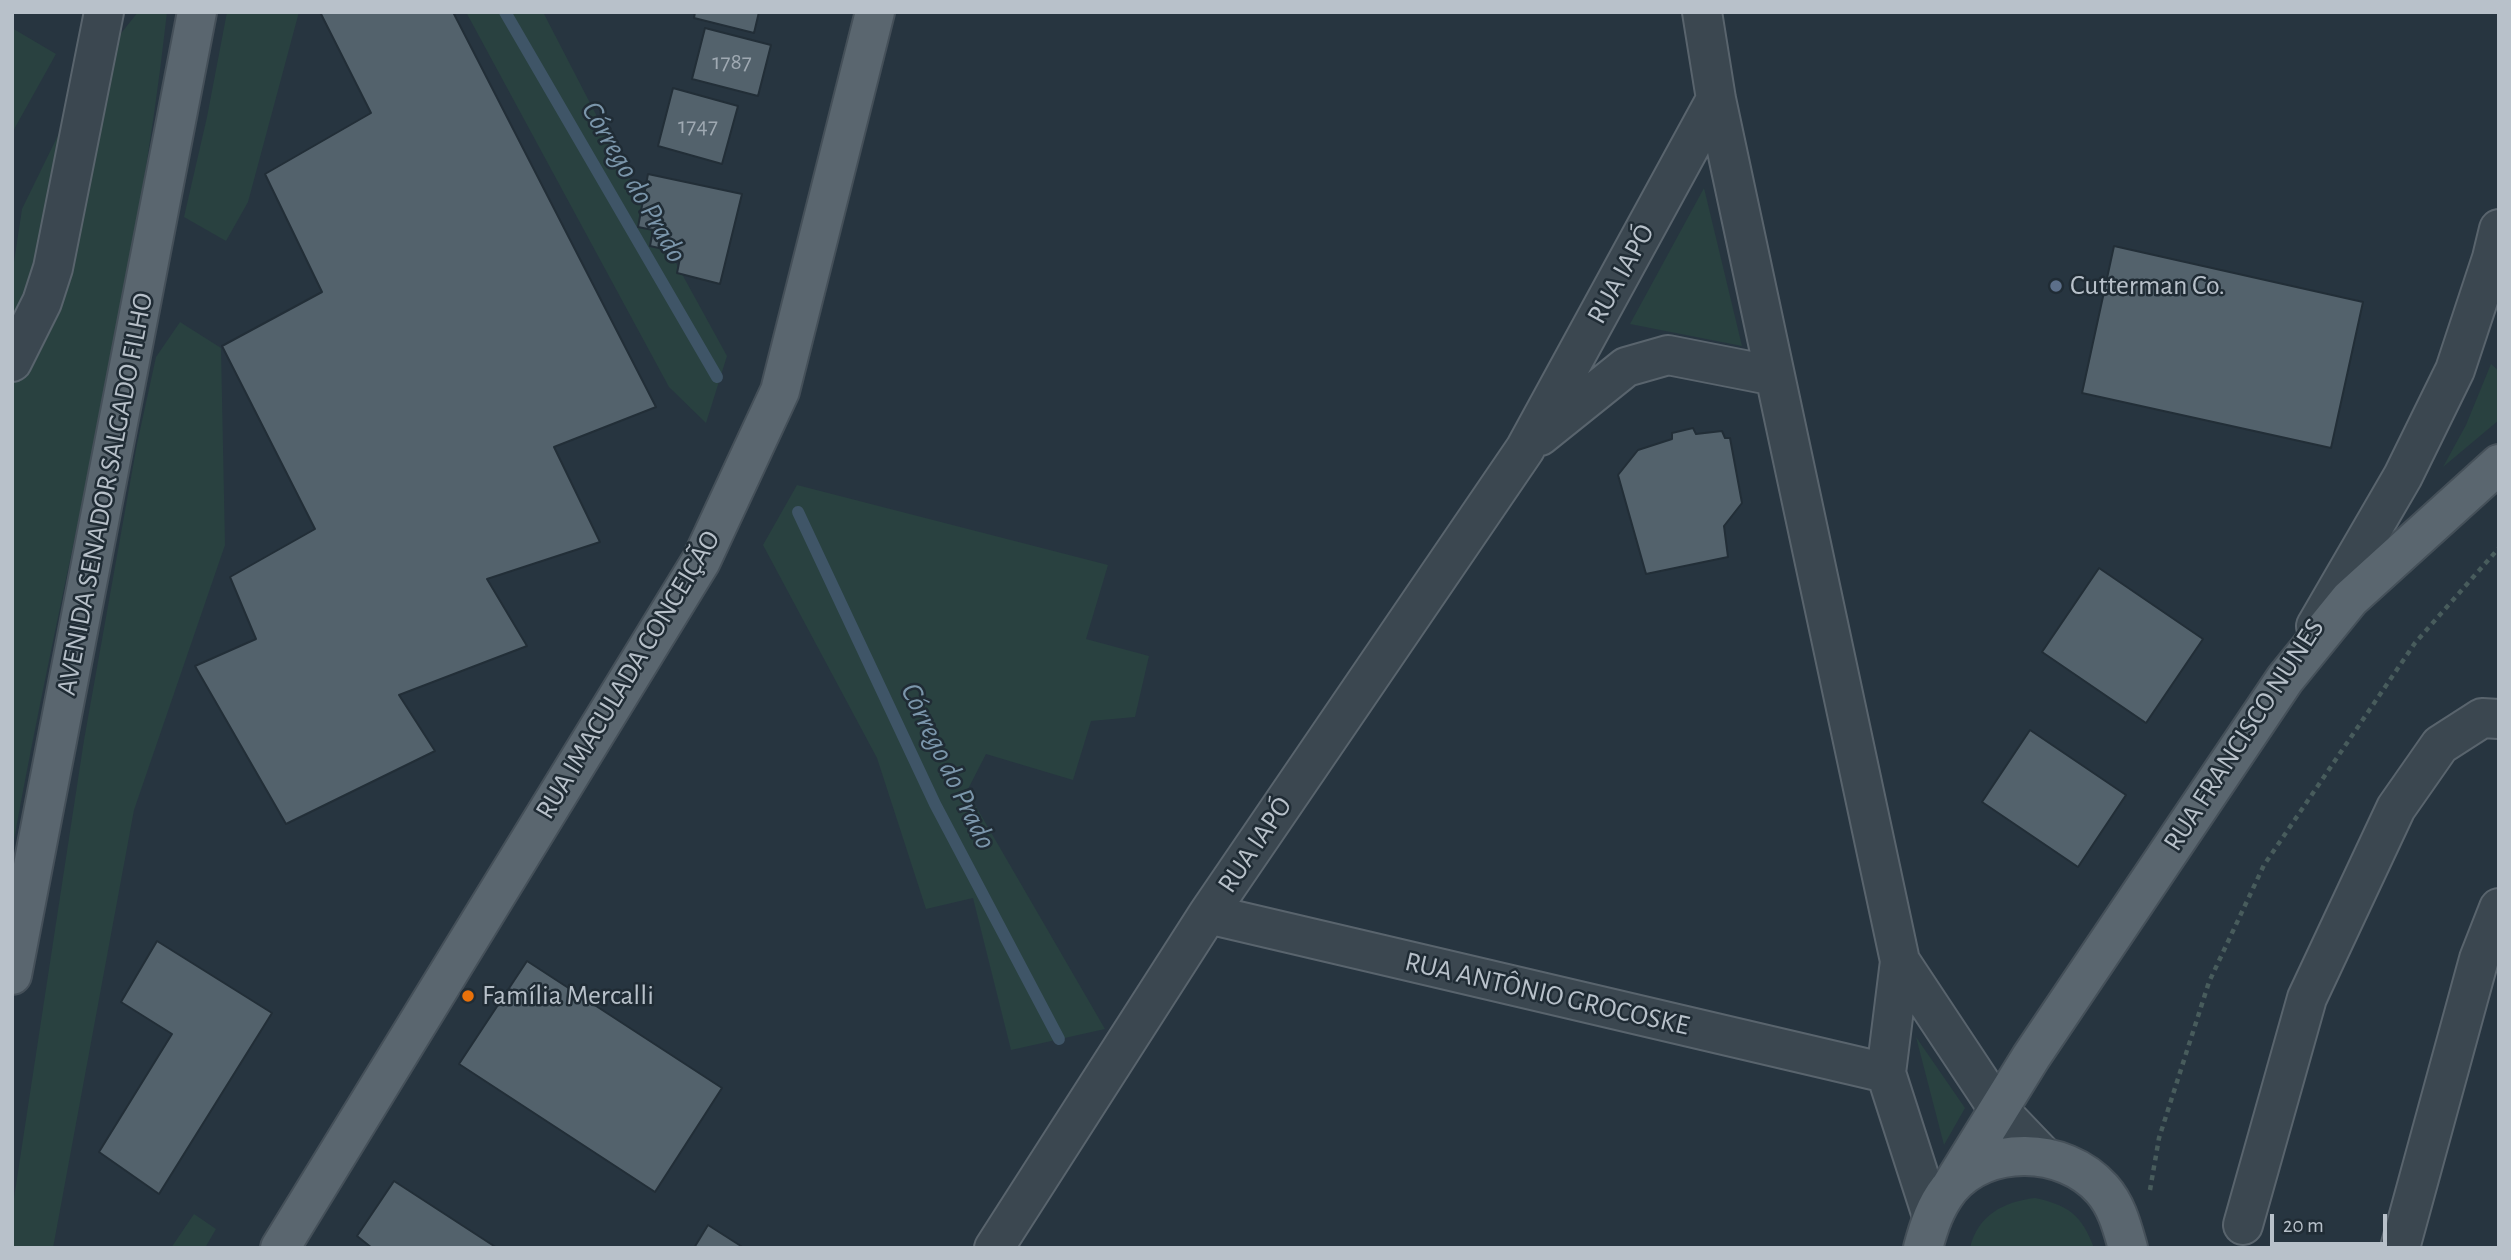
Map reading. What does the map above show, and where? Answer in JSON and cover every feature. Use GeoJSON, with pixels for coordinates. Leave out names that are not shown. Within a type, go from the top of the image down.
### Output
{"type":"FeatureCollection","features":[{"type":"Feature","properties":{"kind":"main road","name":"AVENIDA SENADOR SALGADO FILHO"},"geometry":{"type":"LineString","coordinates":[[12,975],[197,12]]}},
{"type":"Feature","properties":{"kind":"main road","name":"RUA IMACULADA CONCEIÇÃO"},"geometry":{"type":"LineString","coordinates":[[280,1248],[701,561],[780,391],[875,12]]}},
{"type":"Feature","properties":{"kind":"main road"},"geometry":{"type":"LineString","coordinates":[[2285,679],[2350,600],[2499,464]]}},
{"type":"Feature","properties":{"kind":"main road","name":"RUA FRANCISCO NUNES"},"geometry":{"type":"LineString","coordinates":[[1911,1248],[1935,1217],[2031,1057],[2285,679]]}},
{"type":"Feature","properties":{"kind":"main road"},"geometry":{"type":"LineString","coordinates":[[1935,1217],[1977,1167],[2009,1156],[2044,1157],[2075,1168],[2102,1189],[2120,1217],[2128,1248]]}},
{"type":"Feature","properties":{"kind":"street"},"geometry":{"type":"LineString","coordinates":[[12,362],[43,302],[53,268],[104,12]]}},
{"type":"Feature","properties":{"kind":"street"},"geometry":{"type":"LineString","coordinates":[[1702,12],[1716,99],[1899,961],[1886,1073],[1935,1217]]}},
{"type":"Feature","properties":{"kind":"street","name":"RUA IAPÓ"},"geometry":{"type":"LineString","coordinates":[[994,1248],[1208,914],[1525,449],[1716,99]]}},
{"type":"Feature","properties":{"kind":"street","name":"RUA FRANCISCO NUNES"},"geometry":{"type":"LineString","coordinates":[[2285,679],[2403,476],[2455,370],[2497,256]]}},
{"type":"Feature","properties":{"kind":"street","name":"RUA IAPÓ"},"geometry":{"type":"LineString","coordinates":[[1525,449],[1626,367],[1636,364],[1668,355],[1775,376]]}},
{"type":"Feature","properties":{"kind":"street"},"geometry":{"type":"LineString","coordinates":[[2243,1225],[2306,998],[2396,808],[2440,745],[2482,718],[2499,719]]}},
{"type":"Feature","properties":{"kind":"street"},"geometry":{"type":"LineString","coordinates":[[2400,1248],[2479,958],[2499,908]]}},
{"type":"Feature","properties":{"kind":"street","name":"RUA ANTÔNIO GROCOSKE"},"geometry":{"type":"LineString","coordinates":[[1208,914],[1886,1073]]}},
{"type":"Feature","properties":{"kind":"street"},"geometry":{"type":"LineString","coordinates":[[1899,961],[1998,1109],[2044,1157]]}},
{"type":"Feature","properties":{"kind":"path"},"geometry":{"type":"LineString","coordinates":[[2150,1191],[2159,1138],[2209,982],[2264,865],[2415,643],[2499,548]]}},
{"type":"Feature","properties":{"kind":"green space"},"geometry":{"type":"Polygon","coordinates":[[[138,12],[167,12],[153,118],[118,328],[12,851],[12,275],[22,209],[87,76],[138,12]]]}},
{"type":"Feature","properties":{"kind":"green space"},"geometry":{"type":"Polygon","coordinates":[[[227,12],[299,12],[248,202],[226,241],[184,217],[227,12]]]}},
{"type":"Feature","properties":{"kind":"green space"},"geometry":{"type":"Polygon","coordinates":[[[466,12],[543,12],[620,161],[727,356],[706,423],[669,387],[466,12]]]}},
{"type":"Feature","properties":{"kind":"green space"},"geometry":{"type":"Polygon","coordinates":[[[12,28],[56,54],[12,133],[12,28]]]}},
{"type":"Feature","properties":{"kind":"green space"},"geometry":{"type":"Polygon","coordinates":[[[1704,188],[1742,346],[1630,324],[1704,188]]]}},
{"type":"Feature","properties":{"kind":"green space"},"geometry":{"type":"Polygon","coordinates":[[[180,322],[221,348],[225,545],[134,810],[53,1248],[12,1248],[12,1211],[84,740],[137,444],[156,357],[180,322]]]}},
{"type":"Feature","properties":{"kind":"green space"},"geometry":{"type":"Polygon","coordinates":[[[2491,364],[2499,371],[2499,420],[2443,467],[2466,425],[2491,364]]]}},
{"type":"Feature","properties":{"kind":"green space"},"geometry":{"type":"Polygon","coordinates":[[[797,485],[1108,565],[1086,639],[1149,656],[1135,717],[1091,721],[1073,780],[986,754],[967,791],[1105,1029],[1011,1050],[973,898],[926,909],[877,758],[763,545],[797,485]]]}},
{"type":"Feature","properties":{"kind":"green space"},"geometry":{"type":"Polygon","coordinates":[[[1916,1037],[1965,1108],[1944,1145],[1916,1037]]]}},
{"type":"Feature","properties":{"kind":"green space"},"geometry":{"type":"Polygon","coordinates":[[[2035,1198],[2056,1204],[2072,1213],[2084,1227],[2094,1248],[1970,1248],[1979,1227],[1994,1212],[2012,1203],[2035,1198]]]}},
{"type":"Feature","properties":{"kind":"green space"},"geometry":{"type":"Polygon","coordinates":[[[194,1214],[216,1229],[205,1248],[171,1248],[194,1214]]]}},
{"type":"Feature","properties":{"kind":"building"},"geometry":{"type":"Polygon","coordinates":[[[320,12],[453,12],[656,407],[554,447],[600,542],[487,579],[527,646],[399,695],[435,751],[286,824],[195,666],[256,639],[230,577],[315,529],[222,346],[322,292],[265,174],[371,113],[320,12]]]}},
{"type":"Feature","properties":{"kind":"building"},"geometry":{"type":"Polygon","coordinates":[[[695,12],[759,12],[754,33],[694,18],[695,12]]]}},
{"type":"Feature","properties":{"kind":"building"},"geometry":{"type":"Polygon","coordinates":[[[705,28],[771,45],[758,96],[692,79],[705,28]]]}},
{"type":"Feature","properties":{"kind":"building"},"geometry":{"type":"Polygon","coordinates":[[[673,88],[738,106],[722,164],[658,146],[673,88]]]}},
{"type":"Feature","properties":{"kind":"building"},"geometry":{"type":"Polygon","coordinates":[[[648,174],[742,194],[720,284],[677,273],[681,253],[650,246],[653,230],[638,227],[648,174]]]}},
{"type":"Feature","properties":{"kind":"building"},"geometry":{"type":"Polygon","coordinates":[[[2114,246],[2363,302],[2331,448],[2082,393],[2114,246]]]}},
{"type":"Feature","properties":{"kind":"building"},"geometry":{"type":"Polygon","coordinates":[[[1693,428],[1696,434],[1722,431],[1725,438],[1730,438],[1742,503],[1724,526],[1728,557],[1646,574],[1618,475],[1638,450],[1672,439],[1672,433],[1693,428]]]}},
{"type":"Feature","properties":{"kind":"building"},"geometry":{"type":"Polygon","coordinates":[[[2099,568],[2203,639],[2146,723],[2042,652],[2099,568]]]}},
{"type":"Feature","properties":{"kind":"building"},"geometry":{"type":"Polygon","coordinates":[[[2030,730],[2126,795],[2078,867],[1982,802],[2030,730]]]}},
{"type":"Feature","properties":{"kind":"building"},"geometry":{"type":"Polygon","coordinates":[[[157,941],[272,1013],[159,1194],[99,1152],[172,1034],[121,1002],[157,941]]]}},
{"type":"Feature","properties":{"kind":"building"},"geometry":{"type":"Polygon","coordinates":[[[527,961],[722,1088],[655,1192],[459,1064],[527,961]]]}},
{"type":"Feature","properties":{"kind":"building"},"geometry":{"type":"Polygon","coordinates":[[[394,1181],[497,1248],[372,1248],[357,1236],[394,1181]]]}},
{"type":"Feature","properties":{"kind":"building"},"geometry":{"type":"Polygon","coordinates":[[[708,1225],[744,1248],[694,1248],[708,1225]]]}},
{"type":"Feature","properties":{"kind":"waterway","name":"Córrego do Prado"},"geometry":{"type":"LineString","coordinates":[[505,12],[717,377]]}},
{"type":"Feature","properties":{"kind":"waterway","name":"Córrego do Prado"},"geometry":{"type":"LineString","coordinates":[[798,512],[935,804],[1059,1039]]}},
{"type":"Feature","properties":{"kind":"place","name":"Cutterman Co."},"geometry":{"type":"Point","coordinates":[2056,286]}},
{"type":"Feature","properties":{"kind":"place","name":"Família Mercalli"},"geometry":{"type":"Point","coordinates":[468,996]}}]}
